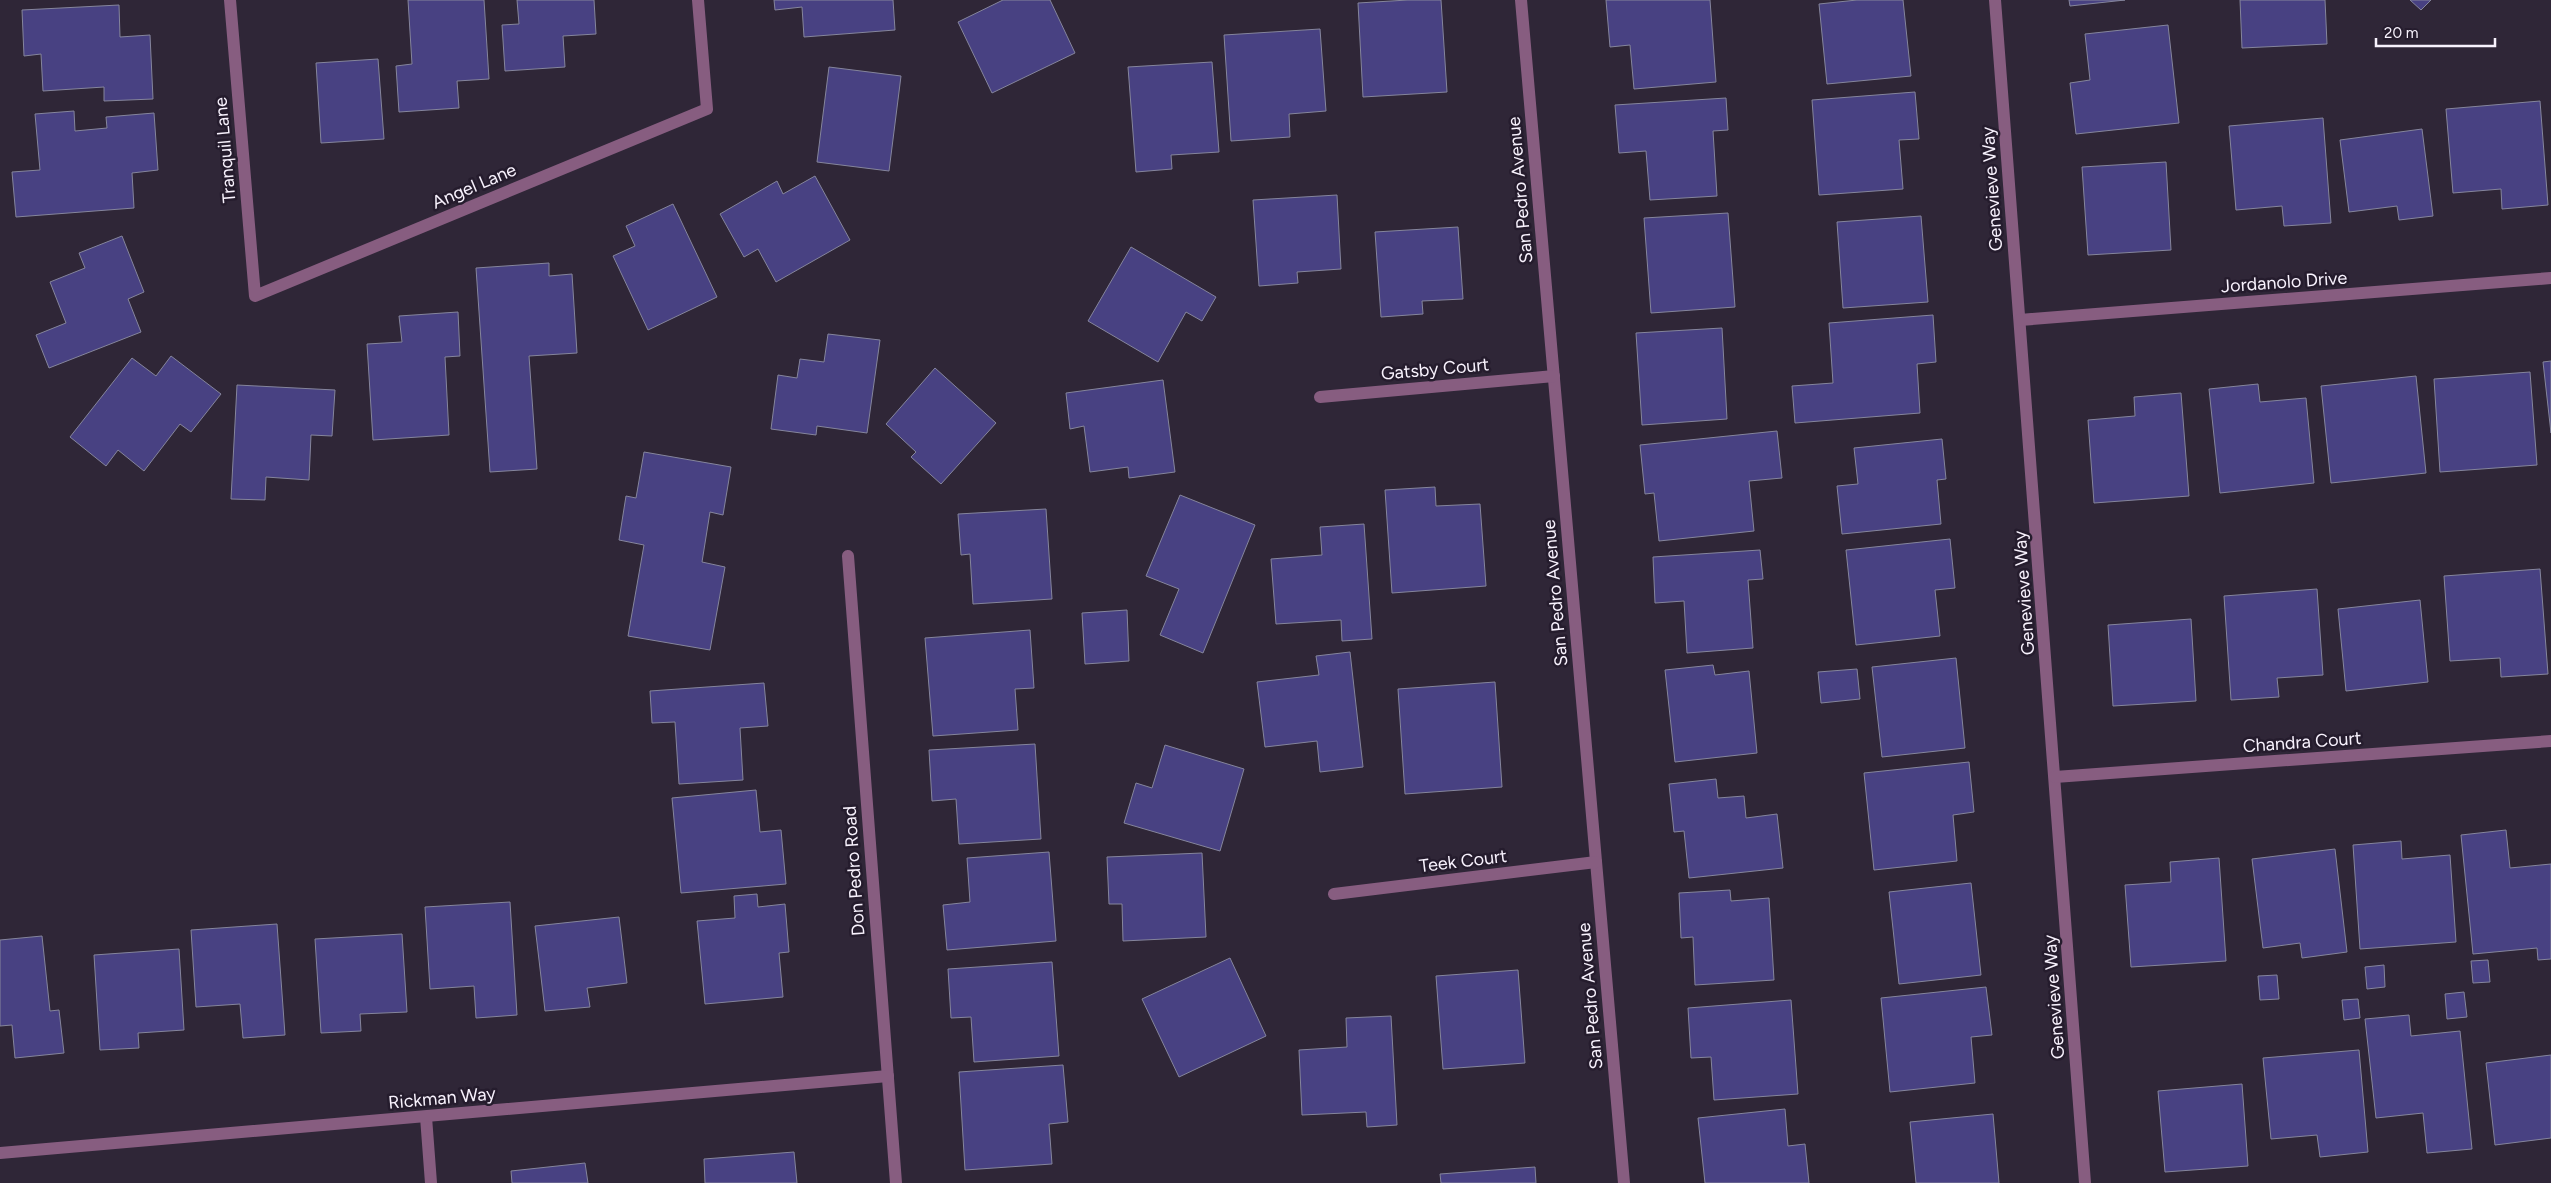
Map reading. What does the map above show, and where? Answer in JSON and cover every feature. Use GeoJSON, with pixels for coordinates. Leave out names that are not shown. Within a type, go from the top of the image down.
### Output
{"type":"FeatureCollection","features":[{"type":"Feature","properties":{"kind":"street","name":"Tranquil Lane"},"geometry":{"type":"LineString","coordinates":[[230,0],[255,296]]}},
{"type":"Feature","properties":{"kind":"street","name":"Angel Lane"},"geometry":{"type":"LineString","coordinates":[[255,296],[707,108],[698,0]]}},
{"type":"Feature","properties":{"kind":"street","name":"San Pedro Avenue"},"geometry":{"type":"LineString","coordinates":[[1521,0],[1624,1183]]}},
{"type":"Feature","properties":{"kind":"street","name":"Genevieve Way"},"geometry":{"type":"LineString","coordinates":[[1995,0],[2085,1183]]}},
{"type":"Feature","properties":{"kind":"street","name":"Jordanolo Drive"},"geometry":{"type":"LineString","coordinates":[[2020,320],[2551,278]]}},
{"type":"Feature","properties":{"kind":"street","name":"Gatsby Court"},"geometry":{"type":"LineString","coordinates":[[1320,398],[1554,376]]}},
{"type":"Feature","properties":{"kind":"street","name":"Don Pedro Road"},"geometry":{"type":"LineString","coordinates":[[848,556],[896,1183]]}},
{"type":"Feature","properties":{"kind":"street","name":"Chandra Court"},"geometry":{"type":"LineString","coordinates":[[2055,777],[2551,741]]}},
{"type":"Feature","properties":{"kind":"street","name":"Teek Court"},"geometry":{"type":"LineString","coordinates":[[1334,894],[1596,862]]}},
{"type":"Feature","properties":{"kind":"street","name":"Rickman Way"},"geometry":{"type":"LineString","coordinates":[[0,1153],[888,1076]]}},
{"type":"Feature","properties":{"kind":"street"},"geometry":{"type":"LineString","coordinates":[[426,1117],[431,1183]]}},
{"type":"Feature","properties":{"kind":"building"},"geometry":{"type":"Polygon","coordinates":[[[408,0],[484,0],[489,79],[457,81],[459,108],[399,112],[396,66],[412,64],[408,0]]]}},
{"type":"Feature","properties":{"kind":"building"},"geometry":{"type":"Polygon","coordinates":[[[517,0],[594,0],[596,34],[563,36],[565,67],[505,71],[502,25],[519,24],[517,0]]]}},
{"type":"Feature","properties":{"kind":"building"},"geometry":{"type":"Polygon","coordinates":[[[774,0],[893,0],[895,30],[804,37],[802,7],[775,10],[774,0]]]}},
{"type":"Feature","properties":{"kind":"building"},"geometry":{"type":"Polygon","coordinates":[[[1003,0],[1050,0],[1075,53],[992,93],[958,22],[1003,0]]]}},
{"type":"Feature","properties":{"kind":"building"},"geometry":{"type":"Polygon","coordinates":[[[1441,0],[1447,92],[1363,97],[1358,3],[1441,0]]]}},
{"type":"Feature","properties":{"kind":"building"},"geometry":{"type":"Polygon","coordinates":[[[1606,0],[1710,0],[1716,82],[1634,89],[1630,45],[1610,47],[1606,0]]]}},
{"type":"Feature","properties":{"kind":"building"},"geometry":{"type":"Polygon","coordinates":[[[1857,0],[1903,0],[1911,76],[1827,84],[1819,4],[1857,0]]]}},
{"type":"Feature","properties":{"kind":"building"},"geometry":{"type":"Polygon","coordinates":[[[2069,0],[2125,0],[2070,6],[2069,0]]]}},
{"type":"Feature","properties":{"kind":"building"},"geometry":{"type":"Polygon","coordinates":[[[2240,0],[2325,0],[2327,44],[2242,48],[2240,0]]]}},
{"type":"Feature","properties":{"kind":"building"},"geometry":{"type":"Polygon","coordinates":[[[2410,0],[2431,0],[2421,10],[2410,0]]]}},
{"type":"Feature","properties":{"kind":"building"},"geometry":{"type":"Polygon","coordinates":[[[119,5],[120,37],[150,35],[153,99],[104,101],[104,87],[43,91],[41,54],[24,56],[22,10],[119,5]]]}},
{"type":"Feature","properties":{"kind":"building"},"geometry":{"type":"Polygon","coordinates":[[[2168,25],[2179,123],[2076,134],[2070,83],[2090,80],[2085,34],[2168,25]]]}},
{"type":"Feature","properties":{"kind":"building"},"geometry":{"type":"Polygon","coordinates":[[[1320,29],[1326,111],[1289,114],[1290,137],[1231,141],[1224,35],[1320,29]]]}},
{"type":"Feature","properties":{"kind":"building"},"geometry":{"type":"Polygon","coordinates":[[[378,59],[384,139],[321,143],[316,63],[378,59]]]}},
{"type":"Feature","properties":{"kind":"building"},"geometry":{"type":"Polygon","coordinates":[[[1212,62],[1219,152],[1171,155],[1172,169],[1136,172],[1128,67],[1212,62]]]}},
{"type":"Feature","properties":{"kind":"building"},"geometry":{"type":"Polygon","coordinates":[[[829,67],[901,76],[889,171],[817,162],[829,67]]]}},
{"type":"Feature","properties":{"kind":"building"},"geometry":{"type":"Polygon","coordinates":[[[1915,92],[1919,139],[1899,140],[1903,189],[1819,195],[1812,100],[1915,92]]]}},
{"type":"Feature","properties":{"kind":"building"},"geometry":{"type":"Polygon","coordinates":[[[1726,98],[1728,130],[1713,131],[1717,196],[1650,200],[1646,151],[1619,153],[1615,105],[1726,98]]]}},
{"type":"Feature","properties":{"kind":"building"},"geometry":{"type":"Polygon","coordinates":[[[2540,101],[2548,205],[2502,209],[2501,189],[2453,193],[2446,109],[2540,101]]]}},
{"type":"Feature","properties":{"kind":"building"},"geometry":{"type":"Polygon","coordinates":[[[74,111],[75,131],[107,128],[106,117],[154,113],[158,170],[132,173],[134,208],[16,217],[12,172],[40,170],[35,114],[74,111]]]}},
{"type":"Feature","properties":{"kind":"building"},"geometry":{"type":"Polygon","coordinates":[[[2323,118],[2331,223],[2284,226],[2282,206],[2236,210],[2229,126],[2323,118]]]}},
{"type":"Feature","properties":{"kind":"building"},"geometry":{"type":"Polygon","coordinates":[[[2422,129],[2433,216],[2399,220],[2397,206],[2349,212],[2340,140],[2422,129]]]}},
{"type":"Feature","properties":{"kind":"building"},"geometry":{"type":"Polygon","coordinates":[[[2166,162],[2171,250],[2088,255],[2082,167],[2166,162]]]}},
{"type":"Feature","properties":{"kind":"building"},"geometry":{"type":"Polygon","coordinates":[[[815,176],[850,240],[776,282],[758,249],[744,257],[720,214],[777,181],[783,194],[815,176]]]}},
{"type":"Feature","properties":{"kind":"building"},"geometry":{"type":"Polygon","coordinates":[[[1337,195],[1341,269],[1297,272],[1298,283],[1259,286],[1253,200],[1337,195]]]}},
{"type":"Feature","properties":{"kind":"building"},"geometry":{"type":"Polygon","coordinates":[[[673,204],[717,297],[648,330],[613,256],[635,246],[626,226],[673,204]]]}},
{"type":"Feature","properties":{"kind":"building"},"geometry":{"type":"Polygon","coordinates":[[[1728,213],[1735,307],[1651,313],[1644,218],[1728,213]]]}},
{"type":"Feature","properties":{"kind":"building"},"geometry":{"type":"Polygon","coordinates":[[[1921,216],[1928,302],[1843,308],[1837,222],[1921,216]]]}},
{"type":"Feature","properties":{"kind":"building"},"geometry":{"type":"Polygon","coordinates":[[[1458,227],[1463,299],[1422,301],[1423,314],[1381,317],[1375,232],[1458,227]]]}},
{"type":"Feature","properties":{"kind":"building"},"geometry":{"type":"Polygon","coordinates":[[[122,236],[144,292],[128,299],[141,332],[49,368],[36,335],[66,323],[50,282],[85,268],[79,253],[122,236]]]}},
{"type":"Feature","properties":{"kind":"building"},"geometry":{"type":"Polygon","coordinates":[[[1131,247],[1216,297],[1202,321],[1186,312],[1158,362],[1088,321],[1131,247]]]}},
{"type":"Feature","properties":{"kind":"building"},"geometry":{"type":"Polygon","coordinates":[[[549,263],[549,276],[572,274],[577,353],[529,356],[537,469],[490,472],[476,268],[549,263]]]}},
{"type":"Feature","properties":{"kind":"building"},"geometry":{"type":"Polygon","coordinates":[[[458,312],[460,356],[445,357],[449,435],[373,440],[367,344],[402,342],[399,316],[458,312]]]}},
{"type":"Feature","properties":{"kind":"building"},"geometry":{"type":"Polygon","coordinates":[[[1933,315],[1936,362],[1917,364],[1920,413],[1795,423],[1792,386],[1833,383],[1829,323],[1933,315]]]}},
{"type":"Feature","properties":{"kind":"building"},"geometry":{"type":"Polygon","coordinates":[[[1722,328],[1727,419],[1642,425],[1636,333],[1722,328]]]}},
{"type":"Feature","properties":{"kind":"building"},"geometry":{"type":"Polygon","coordinates":[[[828,334],[880,340],[867,433],[817,426],[816,435],[771,429],[778,375],[797,378],[800,359],[824,362],[828,334]]]}},
{"type":"Feature","properties":{"kind":"building"},"geometry":{"type":"Polygon","coordinates":[[[171,356],[221,394],[191,432],[180,424],[144,471],[118,450],[106,466],[70,437],[132,358],[156,376],[171,356]]]}},
{"type":"Feature","properties":{"kind":"building"},"geometry":{"type":"Polygon","coordinates":[[[2551,361],[2551,433],[2543,362],[2551,361]]]}},
{"type":"Feature","properties":{"kind":"building"},"geometry":{"type":"Polygon","coordinates":[[[935,368],[996,423],[941,484],[911,457],[916,452],[886,424],[935,368]]]}},
{"type":"Feature","properties":{"kind":"building"},"geometry":{"type":"Polygon","coordinates":[[[2530,372],[2537,465],[2440,472],[2434,379],[2530,372]]]}},
{"type":"Feature","properties":{"kind":"building"},"geometry":{"type":"Polygon","coordinates":[[[2416,376],[2426,473],[2331,483],[2321,386],[2416,376]]]}},
{"type":"Feature","properties":{"kind":"building"},"geometry":{"type":"Polygon","coordinates":[[[1163,380],[1175,472],[1129,478],[1128,467],[1090,472],[1084,426],[1070,429],[1066,393],[1163,380]]]}},
{"type":"Feature","properties":{"kind":"building"},"geometry":{"type":"Polygon","coordinates":[[[2258,384],[2260,402],[2306,398],[2314,483],[2220,493],[2209,389],[2258,384]]]}},
{"type":"Feature","properties":{"kind":"building"},"geometry":{"type":"Polygon","coordinates":[[[237,385],[335,390],[332,436],[311,435],[309,480],[266,477],[265,500],[231,499],[237,385]]]}},
{"type":"Feature","properties":{"kind":"building"},"geometry":{"type":"Polygon","coordinates":[[[2181,393],[2189,496],[2094,503],[2088,420],[2135,416],[2134,397],[2181,393]]]}},
{"type":"Feature","properties":{"kind":"building"},"geometry":{"type":"Polygon","coordinates":[[[1777,431],[1782,478],[1749,481],[1754,531],[1659,541],[1654,493],[1645,494],[1640,445],[1777,431]]]}},
{"type":"Feature","properties":{"kind":"building"},"geometry":{"type":"Polygon","coordinates":[[[1942,439],[1946,479],[1937,480],[1941,524],[1842,534],[1837,486],[1858,484],[1854,448],[1942,439]]]}},
{"type":"Feature","properties":{"kind":"building"},"geometry":{"type":"Polygon","coordinates":[[[644,452],[731,467],[723,515],[710,512],[702,562],[725,567],[710,650],[628,636],[644,545],[619,540],[626,496],[636,498],[644,452]]]}},
{"type":"Feature","properties":{"kind":"building"},"geometry":{"type":"Polygon","coordinates":[[[1435,487],[1436,506],[1480,504],[1486,586],[1392,593],[1385,490],[1435,487]]]}},
{"type":"Feature","properties":{"kind":"building"},"geometry":{"type":"Polygon","coordinates":[[[1180,495],[1255,525],[1203,653],[1160,635],[1179,589],[1146,576],[1180,495]]]}},
{"type":"Feature","properties":{"kind":"building"},"geometry":{"type":"Polygon","coordinates":[[[1046,509],[1052,599],[973,604],[970,554],[961,555],[958,514],[1046,509]]]}},
{"type":"Feature","properties":{"kind":"building"},"geometry":{"type":"Polygon","coordinates":[[[1364,524],[1372,639],[1342,641],[1341,620],[1276,624],[1271,559],[1322,555],[1320,527],[1364,524]]]}},
{"type":"Feature","properties":{"kind":"building"},"geometry":{"type":"Polygon","coordinates":[[[1950,539],[1955,588],[1935,590],[1940,636],[1856,645],[1846,550],[1950,539]]]}},
{"type":"Feature","properties":{"kind":"building"},"geometry":{"type":"Polygon","coordinates":[[[1760,550],[1763,579],[1748,580],[1753,648],[1687,653],[1684,601],[1655,603],[1653,557],[1760,550]]]}},
{"type":"Feature","properties":{"kind":"building"},"geometry":{"type":"Polygon","coordinates":[[[2540,569],[2548,674],[2501,677],[2500,658],[2450,661],[2444,576],[2540,569]]]}},
{"type":"Feature","properties":{"kind":"building"},"geometry":{"type":"Polygon","coordinates":[[[2317,589],[2323,675],[2277,678],[2279,697],[2231,700],[2224,596],[2317,589]]]}},
{"type":"Feature","properties":{"kind":"building"},"geometry":{"type":"Polygon","coordinates":[[[2420,600],[2428,682],[2346,691],[2338,609],[2420,600]]]}},
{"type":"Feature","properties":{"kind":"building"},"geometry":{"type":"Polygon","coordinates":[[[1127,610],[1129,661],[1085,664],[1082,613],[1127,610]]]}},
{"type":"Feature","properties":{"kind":"building"},"geometry":{"type":"Polygon","coordinates":[[[2191,619],[2196,701],[2113,706],[2108,625],[2191,619]]]}},
{"type":"Feature","properties":{"kind":"building"},"geometry":{"type":"Polygon","coordinates":[[[1030,630],[1034,688],[1015,689],[1018,730],[933,736],[925,638],[1030,630]]]}},
{"type":"Feature","properties":{"kind":"building"},"geometry":{"type":"Polygon","coordinates":[[[1350,652],[1363,767],[1320,772],[1317,741],[1265,747],[1257,682],[1319,675],[1316,656],[1350,652]]]}},
{"type":"Feature","properties":{"kind":"building"},"geometry":{"type":"Polygon","coordinates":[[[1956,658],[1965,748],[1882,757],[1872,667],[1956,658]]]}},
{"type":"Feature","properties":{"kind":"building"},"geometry":{"type":"Polygon","coordinates":[[[1713,665],[1715,675],[1749,671],[1757,753],[1675,762],[1665,670],[1713,665]]]}},
{"type":"Feature","properties":{"kind":"building"},"geometry":{"type":"Polygon","coordinates":[[[1857,669],[1860,699],[1821,703],[1818,672],[1857,669]]]}},
{"type":"Feature","properties":{"kind":"building"},"geometry":{"type":"Polygon","coordinates":[[[1495,682],[1502,787],[1405,794],[1398,689],[1495,682]]]}},
{"type":"Feature","properties":{"kind":"building"},"geometry":{"type":"Polygon","coordinates":[[[764,683],[768,726],[740,728],[743,780],[679,784],[675,722],[652,723],[650,691],[764,683]]]}},
{"type":"Feature","properties":{"kind":"building"},"geometry":{"type":"Polygon","coordinates":[[[1035,744],[1041,839],[959,844],[956,799],[932,801],[929,750],[1035,744]]]}},
{"type":"Feature","properties":{"kind":"building"},"geometry":{"type":"Polygon","coordinates":[[[1165,745],[1244,769],[1220,851],[1124,823],[1136,783],[1152,788],[1165,745]]]}},
{"type":"Feature","properties":{"kind":"building"},"geometry":{"type":"Polygon","coordinates":[[[1969,762],[1974,812],[1953,815],[1957,861],[1874,870],[1864,773],[1969,762]]]}},
{"type":"Feature","properties":{"kind":"building"},"geometry":{"type":"Polygon","coordinates":[[[1716,779],[1718,798],[1744,796],[1746,818],[1777,814],[1783,868],[1689,878],[1684,831],[1674,832],[1669,784],[1716,779]]]}},
{"type":"Feature","properties":{"kind":"building"},"geometry":{"type":"Polygon","coordinates":[[[756,790],[760,832],[781,830],[786,884],[681,893],[672,798],[756,790]]]}},
{"type":"Feature","properties":{"kind":"building"},"geometry":{"type":"Polygon","coordinates":[[[2506,830],[2510,868],[2551,864],[2551,959],[2538,960],[2537,948],[2473,954],[2461,835],[2506,830]]]}},
{"type":"Feature","properties":{"kind":"building"},"geometry":{"type":"Polygon","coordinates":[[[2401,841],[2402,859],[2450,855],[2456,942],[2360,949],[2353,845],[2401,841]]]}},
{"type":"Feature","properties":{"kind":"building"},"geometry":{"type":"Polygon","coordinates":[[[2335,849],[2347,952],[2302,958],[2300,943],[2263,948],[2252,859],[2335,849]]]}},
{"type":"Feature","properties":{"kind":"building"},"geometry":{"type":"Polygon","coordinates":[[[1049,852],[1056,941],[947,950],[943,905],[970,902],[967,858],[1049,852]]]}},
{"type":"Feature","properties":{"kind":"building"},"geometry":{"type":"Polygon","coordinates":[[[1202,853],[1206,937],[1123,941],[1122,904],[1109,904],[1107,857],[1202,853]]]}},
{"type":"Feature","properties":{"kind":"building"},"geometry":{"type":"Polygon","coordinates":[[[2219,858],[2226,961],[2131,967],[2125,885],[2171,882],[2170,862],[2219,858]]]}},
{"type":"Feature","properties":{"kind":"building"},"geometry":{"type":"Polygon","coordinates":[[[1971,883],[1981,975],[1899,984],[1889,892],[1971,883]]]}},
{"type":"Feature","properties":{"kind":"building"},"geometry":{"type":"Polygon","coordinates":[[[1730,890],[1731,901],[1769,898],[1774,980],[1695,985],[1693,937],[1681,938],[1679,893],[1730,890]]]}},
{"type":"Feature","properties":{"kind":"building"},"geometry":{"type":"Polygon","coordinates":[[[757,894],[758,907],[785,904],[789,952],[779,953],[783,997],[705,1004],[697,921],[735,918],[734,896],[757,894]]]}},
{"type":"Feature","properties":{"kind":"building"},"geometry":{"type":"Polygon","coordinates":[[[510,902],[517,1015],[476,1018],[474,986],[430,989],[425,907],[510,902]]]}},
{"type":"Feature","properties":{"kind":"building"},"geometry":{"type":"Polygon","coordinates":[[[619,917],[627,983],[587,988],[590,1007],[545,1011],[535,926],[619,917]]]}},
{"type":"Feature","properties":{"kind":"building"},"geometry":{"type":"Polygon","coordinates":[[[277,924],[285,1035],[243,1038],[240,1004],[196,1007],[191,930],[277,924]]]}},
{"type":"Feature","properties":{"kind":"building"},"geometry":{"type":"Polygon","coordinates":[[[402,934],[407,1012],[360,1014],[361,1031],[321,1033],[315,939],[402,934]]]}},
{"type":"Feature","properties":{"kind":"building"},"geometry":{"type":"Polygon","coordinates":[[[42,936],[50,1011],[59,1010],[64,1053],[15,1058],[12,1025],[0,1026],[0,940],[42,936]]]}},
{"type":"Feature","properties":{"kind":"building"},"geometry":{"type":"Polygon","coordinates":[[[179,949],[184,1030],[138,1033],[139,1048],[100,1050],[94,955],[179,949]]]}},
{"type":"Feature","properties":{"kind":"building"},"geometry":{"type":"Polygon","coordinates":[[[1230,958],[1266,1036],[1179,1077],[1142,999],[1230,958]]]}},
{"type":"Feature","properties":{"kind":"building"},"geometry":{"type":"Polygon","coordinates":[[[2488,960],[2490,982],[2473,983],[2471,961],[2488,960]]]}},
{"type":"Feature","properties":{"kind":"building"},"geometry":{"type":"Polygon","coordinates":[[[1052,962],[1059,1056],[974,1062],[971,1017],[951,1018],[948,969],[1052,962]]]}},
{"type":"Feature","properties":{"kind":"building"},"geometry":{"type":"Polygon","coordinates":[[[2384,965],[2385,987],[2367,989],[2365,967],[2384,965]]]}},
{"type":"Feature","properties":{"kind":"building"},"geometry":{"type":"Polygon","coordinates":[[[1518,970],[1525,1063],[1443,1069],[1436,976],[1518,970]]]}},
{"type":"Feature","properties":{"kind":"building"},"geometry":{"type":"Polygon","coordinates":[[[2277,975],[2279,999],[2260,1000],[2258,976],[2277,975]]]}},
{"type":"Feature","properties":{"kind":"building"},"geometry":{"type":"Polygon","coordinates":[[[1986,987],[1992,1035],[1971,1037],[1975,1083],[1890,1092],[1881,998],[1986,987]]]}},
{"type":"Feature","properties":{"kind":"building"},"geometry":{"type":"Polygon","coordinates":[[[2464,992],[2467,1017],[2447,1019],[2445,994],[2464,992]]]}},
{"type":"Feature","properties":{"kind":"building"},"geometry":{"type":"Polygon","coordinates":[[[2358,999],[2360,1018],[2344,1020],[2342,1000],[2358,999]]]}},
{"type":"Feature","properties":{"kind":"building"},"geometry":{"type":"Polygon","coordinates":[[[1791,1000],[1798,1094],[1714,1100],[1711,1057],[1691,1058],[1688,1008],[1791,1000]]]}},
{"type":"Feature","properties":{"kind":"building"},"geometry":{"type":"Polygon","coordinates":[[[2409,1015],[2411,1036],[2460,1031],[2472,1149],[2427,1153],[2423,1113],[2376,1118],[2365,1019],[2409,1015]]]}},
{"type":"Feature","properties":{"kind":"building"},"geometry":{"type":"Polygon","coordinates":[[[1391,1016],[1397,1125],[1367,1127],[1366,1112],[1302,1115],[1299,1050],[1347,1047],[1346,1018],[1391,1016]]]}},
{"type":"Feature","properties":{"kind":"building"},"geometry":{"type":"Polygon","coordinates":[[[2359,1050],[2368,1152],[2320,1157],[2317,1135],[2271,1139],[2263,1058],[2359,1050]]]}},
{"type":"Feature","properties":{"kind":"building"},"geometry":{"type":"Polygon","coordinates":[[[2551,1055],[2551,1138],[2495,1145],[2486,1063],[2551,1055]]]}},
{"type":"Feature","properties":{"kind":"building"},"geometry":{"type":"Polygon","coordinates":[[[1063,1065],[1068,1122],[1049,1124],[1052,1164],[965,1170],[959,1072],[1063,1065]]]}},
{"type":"Feature","properties":{"kind":"building"},"geometry":{"type":"Polygon","coordinates":[[[2242,1084],[2248,1166],[2165,1172],[2158,1091],[2242,1084]]]}},
{"type":"Feature","properties":{"kind":"building"},"geometry":{"type":"Polygon","coordinates":[[[1785,1109],[1788,1146],[1805,1144],[1809,1183],[1705,1183],[1698,1118],[1785,1109]]]}},
{"type":"Feature","properties":{"kind":"building"},"geometry":{"type":"Polygon","coordinates":[[[1993,1114],[1999,1183],[1916,1183],[1910,1122],[1993,1114]]]}},
{"type":"Feature","properties":{"kind":"building"},"geometry":{"type":"Polygon","coordinates":[[[794,1152],[797,1183],[705,1183],[704,1159],[794,1152]]]}},
{"type":"Feature","properties":{"kind":"building"},"geometry":{"type":"Polygon","coordinates":[[[585,1163],[588,1183],[512,1183],[511,1171],[585,1163]]]}},
{"type":"Feature","properties":{"kind":"building"},"geometry":{"type":"Polygon","coordinates":[[[1535,1167],[1536,1183],[1441,1183],[1440,1174],[1535,1167]]]}}]}
